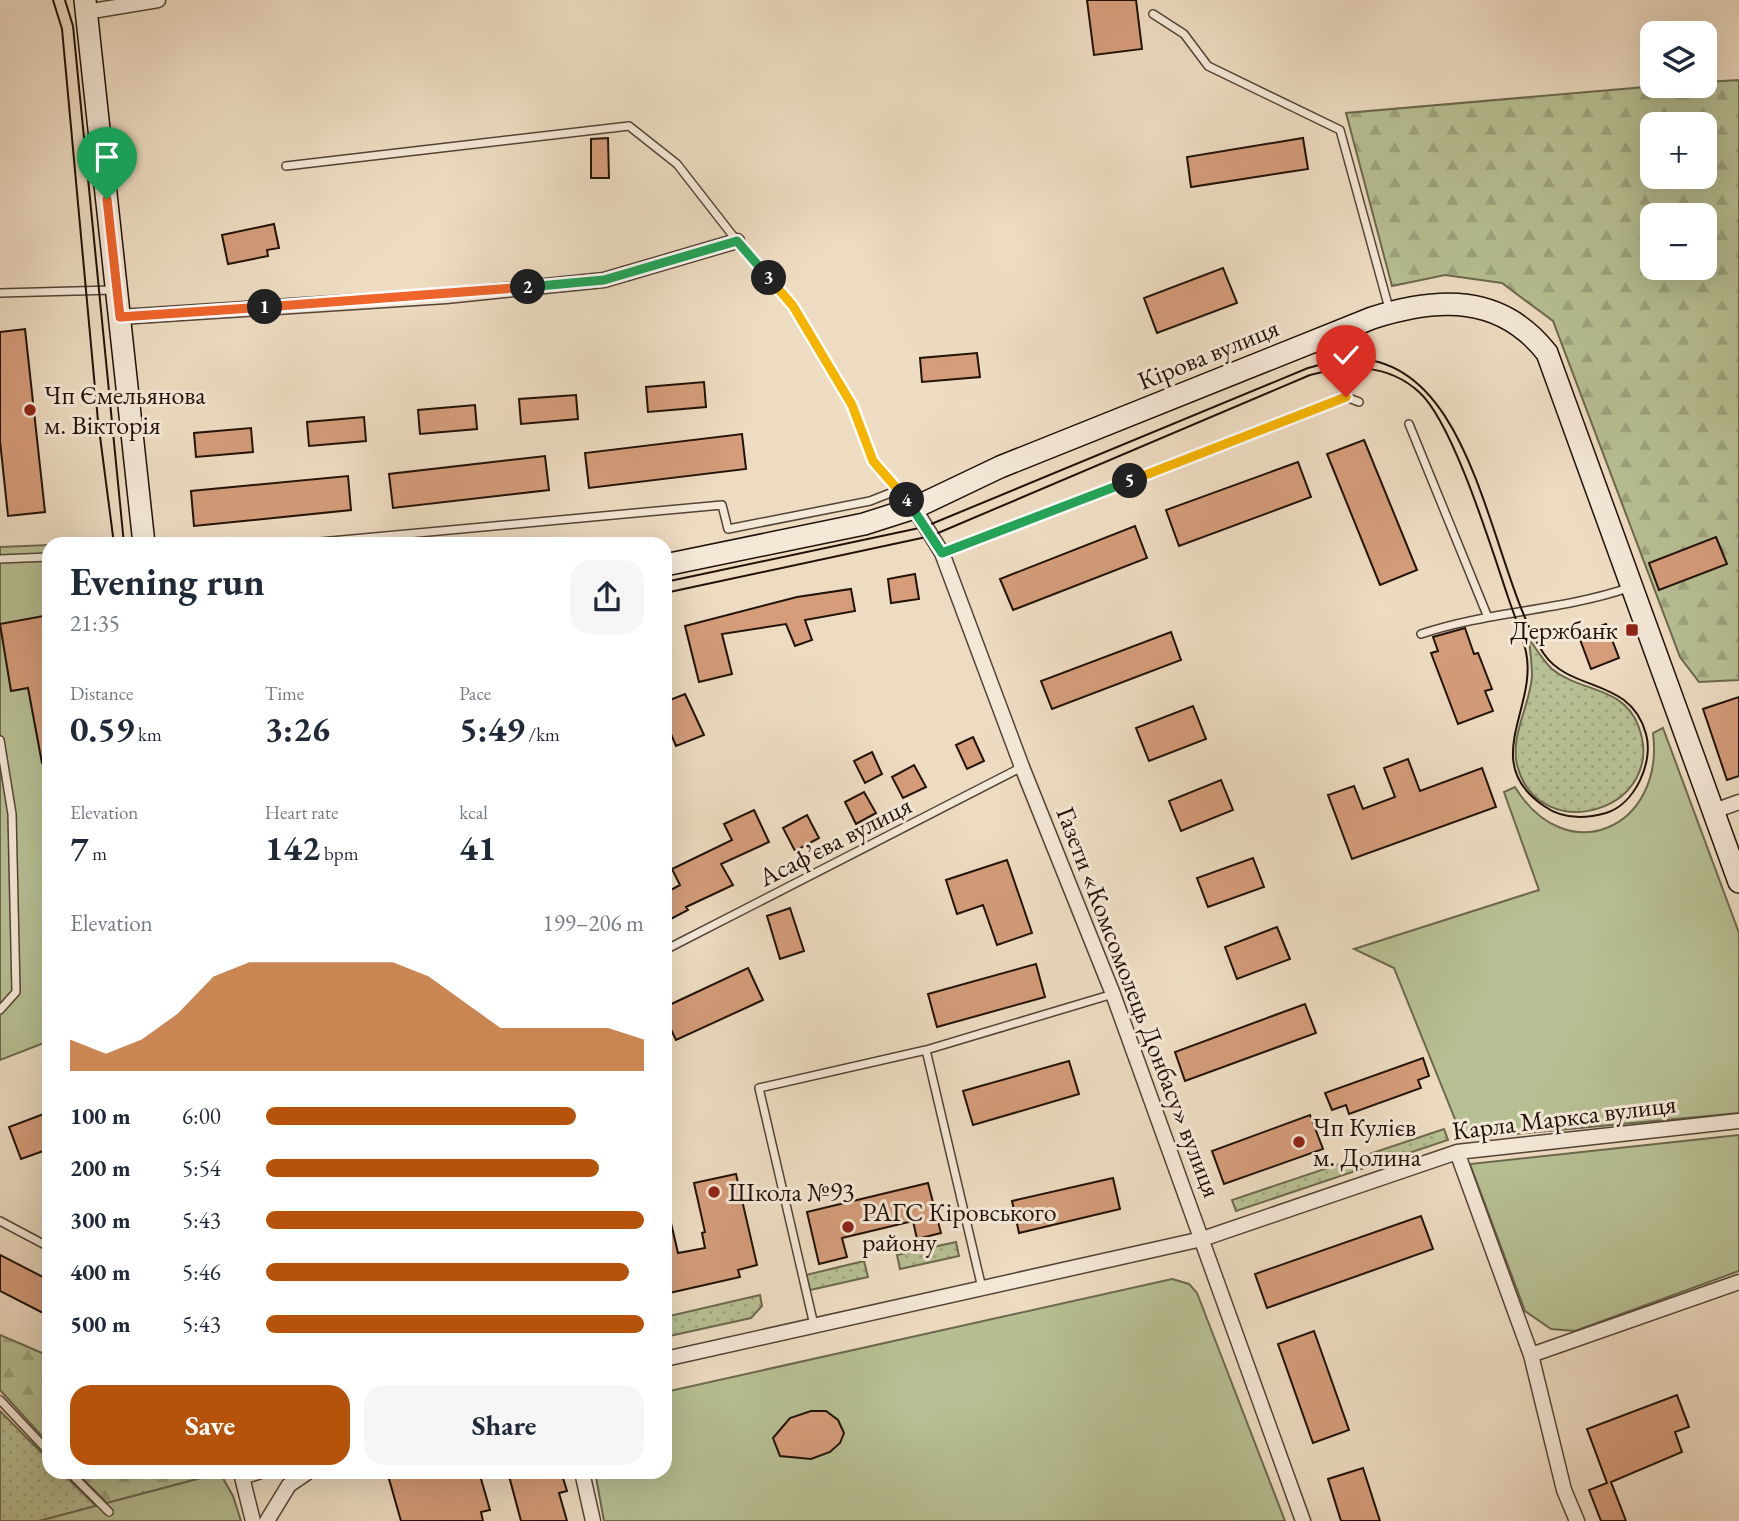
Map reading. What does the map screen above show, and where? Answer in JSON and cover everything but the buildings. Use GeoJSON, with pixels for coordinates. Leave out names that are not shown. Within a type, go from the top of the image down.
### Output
{"type":"FeatureCollection","features":[{"type":"Feature","properties":{"kind":"main road"},"geometry":{"type":"LineString","coordinates":[[85,6],[143,537]]}},
{"type":"Feature","properties":{"kind":"main road","name":"Кірова вулиця"},"geometry":{"type":"LineString","coordinates":[[672,564],[864,524],[914,508],[1013,462],[1391,312],[1410,306],[1440,303],[1474,306],[1509,318],[1534,336],[1547,354],[1739,882]]}},
{"type":"Feature","properties":{"kind":"street"},"geometry":{"type":"LineString","coordinates":[[85,6],[158,0]]}},
{"type":"Feature","properties":{"kind":"street"},"geometry":{"type":"LineString","coordinates":[[120,317],[446,296],[604,280],[737,241]]}},
{"type":"Feature","properties":{"kind":"street","name":"Газети «Комсомолець Донбасу» вулиця"},"geometry":{"type":"LineString","coordinates":[[914,508],[942,553],[1022,767],[1113,994],[1303,1521]]}},
{"type":"Feature","properties":{"kind":"street"},"geometry":{"type":"LineString","coordinates":[[1714,811],[1739,802]]}},
{"type":"Feature","properties":{"kind":"street","name":"Карла Маркса вулиця"},"geometry":{"type":"LineString","coordinates":[[672,1357],[1202,1239],[1457,1153],[1739,1121]]}},
{"type":"Feature","properties":{"kind":"street"},"geometry":{"type":"LineString","coordinates":[[1457,1153],[1531,1355],[1564,1490],[1577,1521]]}},
{"type":"Feature","properties":{"kind":"street"},"geometry":{"type":"LineString","coordinates":[[1531,1355],[1739,1282]]}},
{"type":"Feature","properties":{"kind":"street"},"geometry":{"type":"LineString","coordinates":[[242,1479],[253,1521]]}},
{"type":"Feature","properties":{"kind":"street"},"geometry":{"type":"LineString","coordinates":[[267,1521],[289,1485],[298,1479]]}},
{"type":"Feature","properties":{"kind":"street"},"geometry":{"type":"LineString","coordinates":[[584,1479],[593,1521]]}},
{"type":"Feature","properties":{"kind":"lane"},"geometry":{"type":"LineString","coordinates":[[1153,14],[1184,34],[1208,66],[1340,130],[1391,312]]}},
{"type":"Feature","properties":{"kind":"lane"},"geometry":{"type":"LineString","coordinates":[[286,166],[629,126],[677,164],[737,241],[793,306],[852,405],[873,461],[914,508]]}},
{"type":"Feature","properties":{"kind":"lane"},"geometry":{"type":"LineString","coordinates":[[0,293],[117,290]]}},
{"type":"Feature","properties":{"kind":"lane"},"geometry":{"type":"LineString","coordinates":[[942,553],[1346,397],[1359,402]]}},
{"type":"Feature","properties":{"kind":"lane"},"geometry":{"type":"LineString","coordinates":[[1409,424],[1487,615]]}},
{"type":"Feature","properties":{"kind":"lane"},"geometry":{"type":"LineString","coordinates":[[374,537],[722,505],[729,529],[870,501],[898,490]]}},
{"type":"Feature","properties":{"kind":"lane"},"geometry":{"type":"LineString","coordinates":[[0,559],[42,557]]}},
{"type":"Feature","properties":{"kind":"lane"},"geometry":{"type":"LineString","coordinates":[[1421,634],[1487,615],[1572,605],[1632,586]]}},
{"type":"Feature","properties":{"kind":"lane"},"geometry":{"type":"LineString","coordinates":[[0,740],[12,814],[16,992],[0,1010]]}},
{"type":"Feature","properties":{"kind":"lane","name":"Асаф’єва вулиця"},"geometry":{"type":"LineString","coordinates":[[672,946],[1022,767]]}},
{"type":"Feature","properties":{"kind":"lane"},"geometry":{"type":"LineString","coordinates":[[814,1325],[759,1088],[926,1050],[1113,994]]}},
{"type":"Feature","properties":{"kind":"lane"},"geometry":{"type":"LineString","coordinates":[[926,1050],[982,1288]]}},
{"type":"Feature","properties":{"kind":"lane"},"geometry":{"type":"LineString","coordinates":[[0,1221],[42,1243]]}},
{"type":"Feature","properties":{"kind":"lane"},"geometry":{"type":"LineString","coordinates":[[0,1400],[42,1445]]}},
{"type":"Feature","properties":{"kind":"lane"},"geometry":{"type":"LineString","coordinates":[[76,1479],[109,1512]]}},
{"type":"Feature","properties":{"kind":"green space"},"geometry":{"type":"Polygon","coordinates":[[[1739,80],[1739,680],[1699,682],[1680,657],[1553,321],[1502,283],[1445,275],[1392,286],[1346,113],[1640,87],[1640,98],[1717,98],[1717,81],[1739,80]]]}},
{"type":"Feature","properties":{"kind":"green space"},"geometry":{"type":"Polygon","coordinates":[[[42,545],[42,1044],[0,1060],[0,547],[42,545]]]}},
{"type":"Feature","properties":{"kind":"green space"},"geometry":{"type":"Polygon","coordinates":[[[1529,639],[1552,669],[1575,682],[1612,696],[1631,712],[1638,725],[1643,754],[1636,779],[1620,797],[1598,808],[1574,812],[1550,806],[1530,791],[1517,765],[1516,743],[1532,676],[1529,639]]]}},
{"type":"Feature","properties":{"kind":"green space"},"geometry":{"type":"Polygon","coordinates":[[[1663,728],[1739,933],[1739,1113],[1463,1139],[1394,968],[1354,949],[1539,890],[1504,792],[1515,787],[1536,813],[1560,828],[1584,832],[1608,828],[1628,814],[1644,794],[1653,766],[1653,733],[1663,728]]]}},
{"type":"Feature","properties":{"kind":"green space"},"geometry":{"type":"Polygon","coordinates":[[[1444,1129],[1448,1140],[1236,1211],[1232,1200],[1444,1129]]]}},
{"type":"Feature","properties":{"kind":"green space"},"geometry":{"type":"Polygon","coordinates":[[[1739,1135],[1739,1271],[1575,1331],[1551,1329],[1525,1311],[1470,1164],[1739,1135]]]}},
{"type":"Feature","properties":{"kind":"green space"},"geometry":{"type":"Polygon","coordinates":[[[956,1242],[959,1256],[900,1269],[897,1255],[956,1242]]]}},
{"type":"Feature","properties":{"kind":"green space"},"geometry":{"type":"Polygon","coordinates":[[[864,1261],[868,1277],[810,1290],[806,1275],[864,1261]]]}},
{"type":"Feature","properties":{"kind":"green space"},"geometry":{"type":"Polygon","coordinates":[[[1172,1279],[1189,1284],[1197,1293],[1285,1521],[604,1521],[596,1479],[672,1479],[672,1390],[1172,1279]]]}},
{"type":"Feature","properties":{"kind":"green space"},"geometry":{"type":"Polygon","coordinates":[[[760,1295],[762,1306],[751,1318],[672,1335],[672,1315],[760,1295]]]}},
{"type":"Feature","properties":{"kind":"green space"},"geometry":{"type":"Polygon","coordinates":[[[0,1335],[42,1353],[42,1436],[0,1390],[0,1335]]]}},
{"type":"Feature","properties":{"kind":"green space"},"geometry":{"type":"Polygon","coordinates":[[[0,1411],[42,1453],[42,1479],[68,1479],[96,1506],[39,1521],[0,1521],[0,1411]]]}},
{"type":"Feature","properties":{"kind":"green space"},"geometry":{"type":"Polygon","coordinates":[[[83,1479],[199,1479],[107,1503],[83,1479]]]}},
{"type":"Feature","properties":{"kind":"green space"},"geometry":{"type":"Polygon","coordinates":[[[197,1479],[223,1479],[233,1496],[241,1521],[39,1521],[197,1479]]]}},
{"type":"Feature","properties":{"kind":"tram line"},"geometry":{"type":"LineString","coordinates":[[53,0],[62,29],[98,421],[113,537]]}},
{"type":"Feature","properties":{"kind":"tram line"},"geometry":{"type":"LineString","coordinates":[[65,0],[73,26],[123,537]]}},
{"type":"Feature","properties":{"kind":"tram line"},"geometry":{"type":"LineString","coordinates":[[672,581],[924,527],[1308,368],[1331,361],[1345,359],[1389,366],[1424,390],[1451,427],[1473,473],[1525,618],[1544,654],[1569,675],[1614,694],[1628,703],[1638,716],[1646,734],[1648,745],[1645,769],[1626,801],[1606,813],[1590,816],[1566,816],[1558,813],[1544,806],[1525,789],[1515,771],[1513,753],[1528,673],[1526,652],[1482,519],[1458,458],[1432,407],[1407,383],[1381,371],[1353,368],[1310,375],[931,536],[672,592]]}},
{"type":"Feature","properties":{"kind":"place","name":"Чп Ємельянова м. Вікторія"},"geometry":{"type":"Point","coordinates":[30,410]}},
{"type":"Feature","properties":{"kind":"place","name":"Держбанк"},"geometry":{"type":"Point","coordinates":[1632,630]}},
{"type":"Feature","properties":{"kind":"place","name":"Чп Кулієв м. Долина"},"geometry":{"type":"Point","coordinates":[1299,1142]}},
{"type":"Feature","properties":{"kind":"place","name":"Школа №93"},"geometry":{"type":"Point","coordinates":[714,1192]}},
{"type":"Feature","properties":{"kind":"place","name":"РАГС Кіровського району"},"geometry":{"type":"Point","coordinates":[848,1227]}},
{"type":"Feature","properties":{"kind":"route"},"geometry":{"type":"LineString","coordinates":[[107,199],[120,317],[446,296],[604,280],[737,241],[793,306],[852,405],[873,461],[914,508],[942,553],[1346,397]]}}]}
